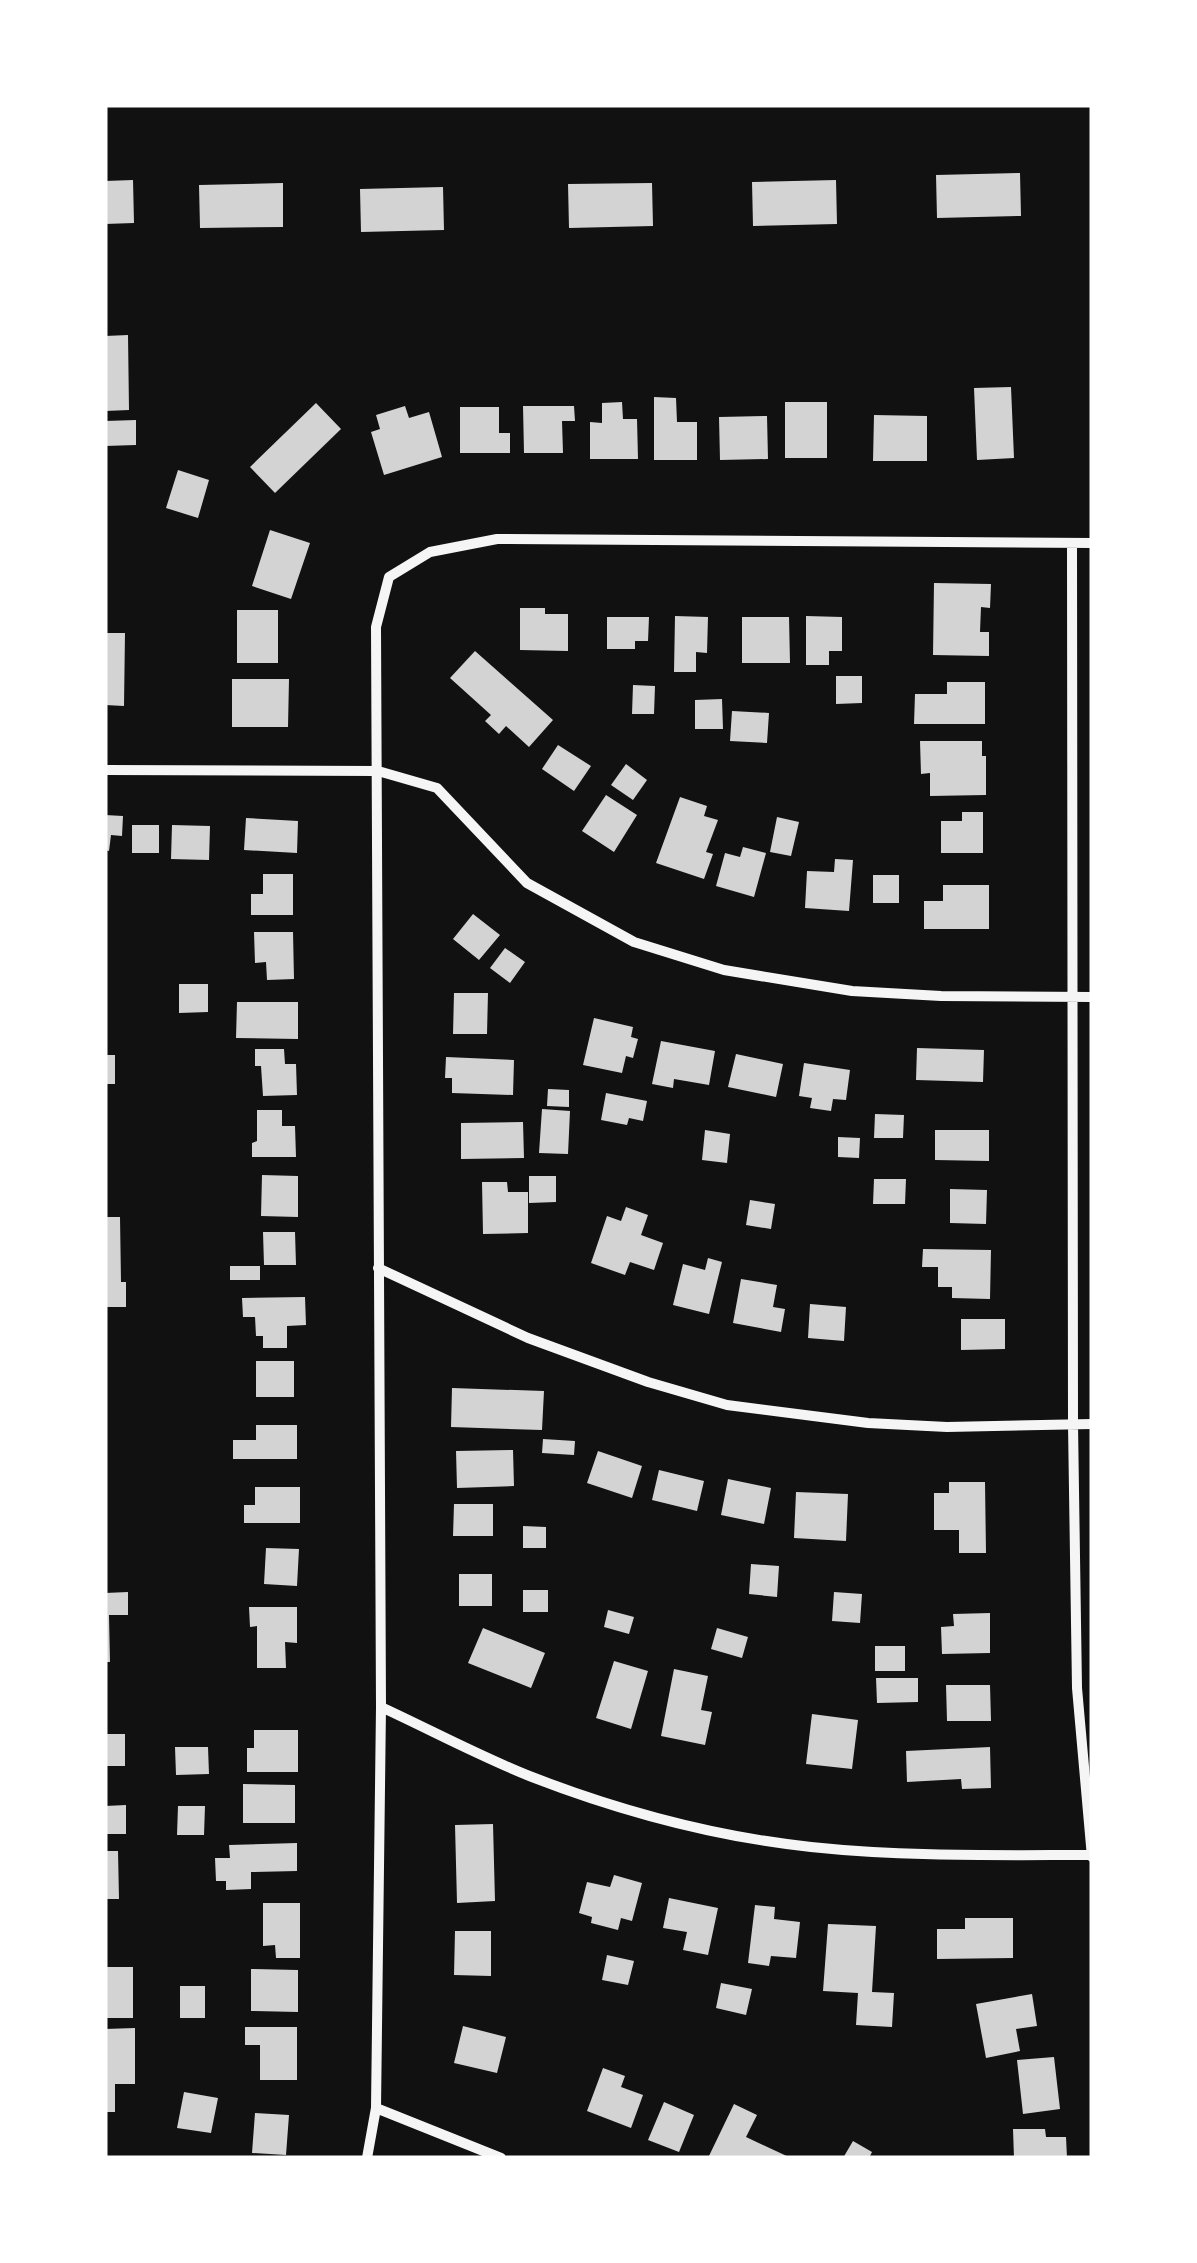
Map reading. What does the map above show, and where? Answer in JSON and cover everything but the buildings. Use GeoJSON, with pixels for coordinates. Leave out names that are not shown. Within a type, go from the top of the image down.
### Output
{"type":"FeatureCollection","features":[{"type":"Feature","properties":{"kind":"street"},"geometry":{"type":"LineString","coordinates":[[367,2158],[376,2108],[381,1707],[376,627],[389,577],[430,552],[497,539],[1092,543]]}},
{"type":"Feature","properties":{"kind":"street"},"geometry":{"type":"LineString","coordinates":[[381,1707],[532,1777],[707,1830],[809,1847],[914,1854],[1092,1856],[1077,1688],[1072,544]]}},
{"type":"Feature","properties":{"kind":"street"},"geometry":{"type":"LineString","coordinates":[[105,770],[378,771],[438,788],[527,883],[634,942],[724,970],[852,991],[1092,997]]}},
{"type":"Feature","properties":{"kind":"street"},"geometry":{"type":"LineString","coordinates":[[378,1268],[528,1338],[648,1382],[727,1405],[868,1423],[947,1427],[1092,1424]]}},
{"type":"Feature","properties":{"kind":"street"},"geometry":{"type":"LineString","coordinates":[[376,2108],[500,2158]]}}]}
